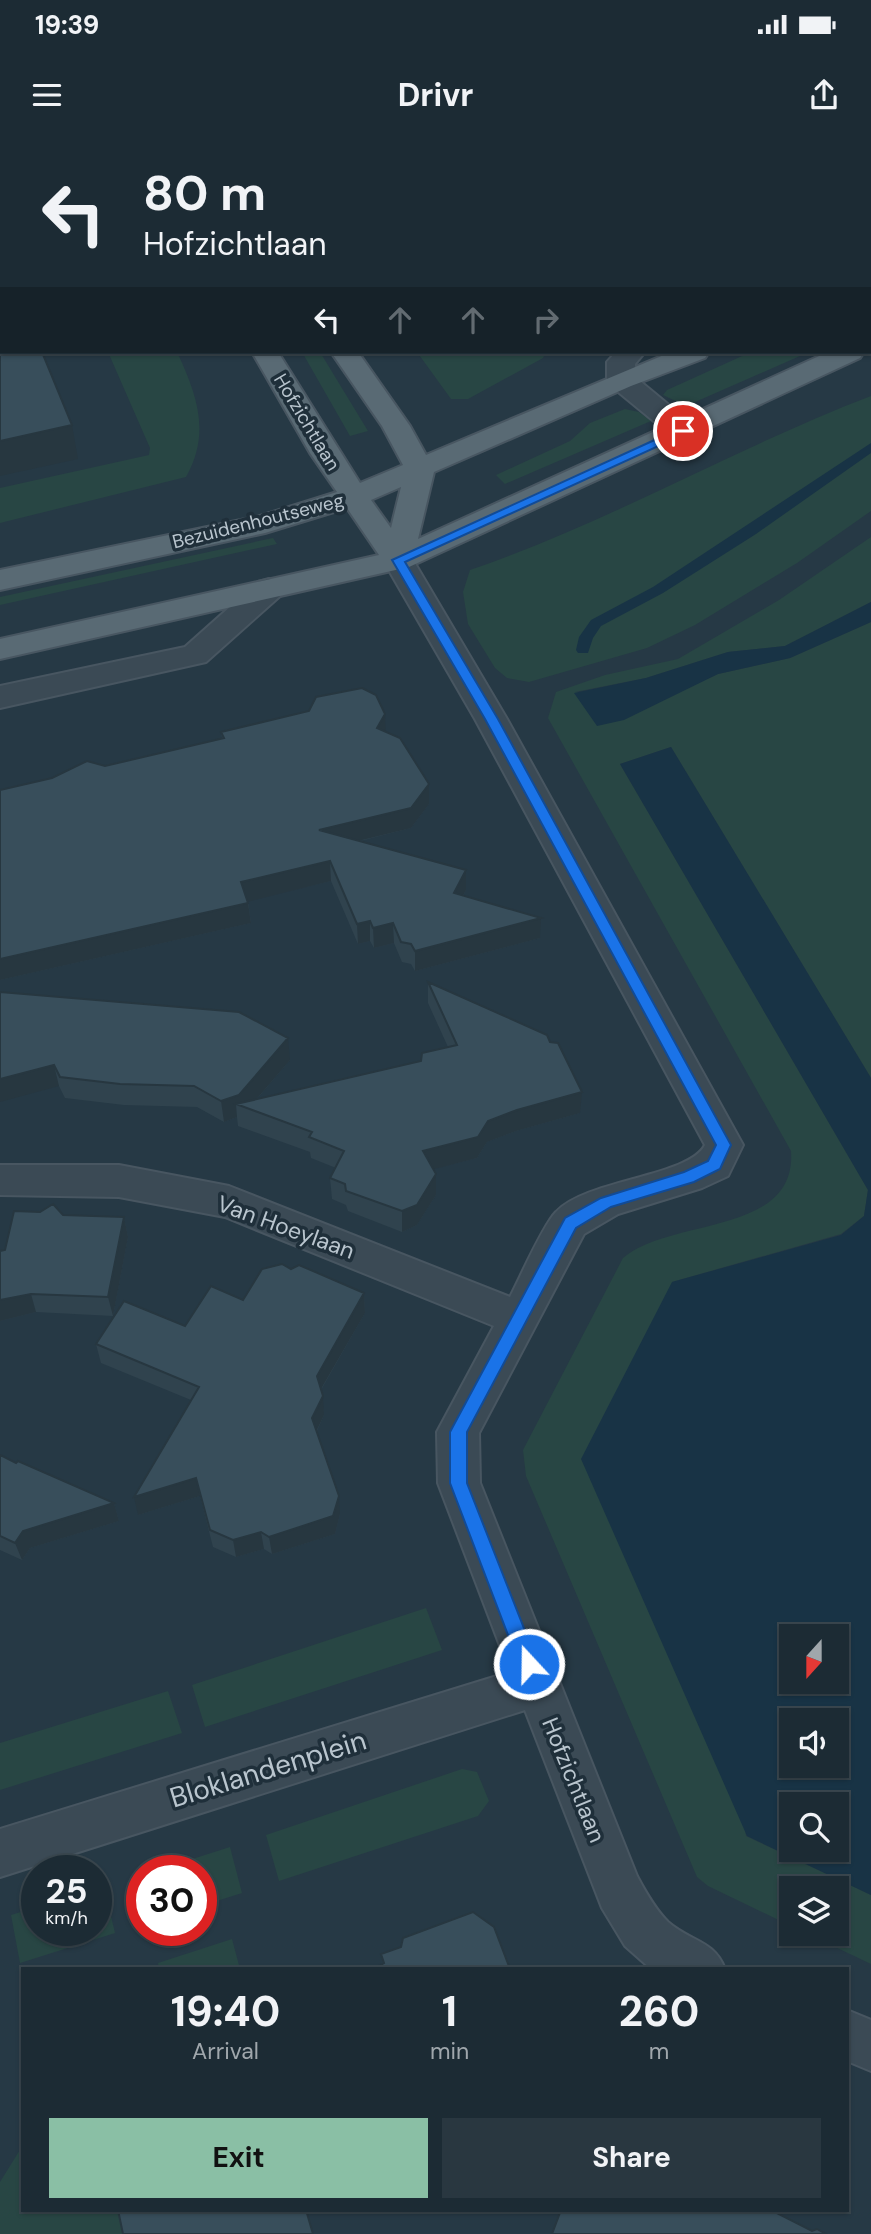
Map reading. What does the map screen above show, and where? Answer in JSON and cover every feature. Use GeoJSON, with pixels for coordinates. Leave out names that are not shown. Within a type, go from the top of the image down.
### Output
{"type":"FeatureCollection","features":[{"type":"Feature","properties":{"kind":"main road","name":"Hofzichtlaan"},"geometry":{"type":"LineString","coordinates":[[266,354],[354,497],[398,560]]}},
{"type":"Feature","properties":{"kind":"main road"},"geometry":{"type":"LineString","coordinates":[[345,354],[396,426],[420,470],[398,560]]}},
{"type":"Feature","properties":{"kind":"main road","name":"Bezuidenhoutseweg"},"geometry":{"type":"LineString","coordinates":[[0,580],[265,524],[354,497],[621,380],[690,354]]}},
{"type":"Feature","properties":{"kind":"main road"},"geometry":{"type":"LineString","coordinates":[[0,649],[398,560],[846,354]]}},
{"type":"Feature","properties":{"kind":"street"},"geometry":{"type":"LineString","coordinates":[[630,354],[621,362],[621,380],[683,431]]}},
{"type":"Feature","properties":{"kind":"street","name":"Hofzichtlaan"},"geometry":{"type":"LineString","coordinates":[[398,560],[485,708],[724,1145],[714,1165],[688,1177],[606,1202],[570,1223],[458,1432],[458,1483],[634,1923],[670,1955],[697,1967]]}},
{"type":"Feature","properties":{"kind":"street"},"geometry":{"type":"LineString","coordinates":[[0,697],[195,655],[269,589]]}},
{"type":"Feature","properties":{"kind":"street","name":"Van Hoeylaan"},"geometry":{"type":"LineString","coordinates":[[0,1180],[42,1178],[119,1181],[229,1202],[519,1318]]}},
{"type":"Feature","properties":{"kind":"street","name":"Bloklandenplein"},"geometry":{"type":"LineString","coordinates":[[0,1853],[537,1685]]}},
{"type":"Feature","properties":{"kind":"street"},"geometry":{"type":"LineString","coordinates":[[849,2036],[871,2046]]}},
{"type":"Feature","properties":{"kind":"green space"},"geometry":{"type":"Polygon","coordinates":[[[109,354],[178,354],[195,399],[199,429],[194,461],[186,477],[0,523],[0,488],[149,455],[150,448],[109,354]]]}},
{"type":"Feature","properties":{"kind":"green space"},"geometry":{"type":"Polygon","coordinates":[[[303,354],[321,354],[368,431],[350,436],[303,354]]]}},
{"type":"Feature","properties":{"kind":"green space"},"geometry":{"type":"Polygon","coordinates":[[[418,354],[545,354],[543,358],[468,399],[451,399],[418,354]]]}},
{"type":"Feature","properties":{"kind":"green space"},"geometry":{"type":"Polygon","coordinates":[[[747,354],[804,354],[686,406],[663,395],[667,390],[747,354]]]}},
{"type":"Feature","properties":{"kind":"green space"},"geometry":{"type":"Polygon","coordinates":[[[871,396],[871,511],[797,563],[695,625],[647,648],[529,682],[507,678],[495,668],[468,624],[463,592],[470,570],[572,530],[820,416],[871,396]]]}},
{"type":"Feature","properties":{"kind":"green space"},"geometry":{"type":"Polygon","coordinates":[[[625,409],[639,412],[651,421],[505,484],[496,475],[570,441],[590,423],[625,409]]]}},
{"type":"Feature","properties":{"kind":"green space"},"geometry":{"type":"Polygon","coordinates":[[[871,537],[871,602],[785,646],[728,652],[646,678],[575,692],[674,694],[718,674],[790,658],[871,622],[871,1078],[671,747],[620,764],[868,1190],[864,1216],[841,1234],[672,1282],[746,1836],[779,1852],[779,1862],[801,1862],[831,1876],[779,1876],[779,1920],[708,1886],[697,1877],[526,1476],[523,1450],[623,1258],[645,1245],[728,1221],[753,1211],[774,1198],[788,1178],[791,1151],[548,718],[556,692],[605,675],[678,659],[779,600],[871,537]]]}},
{"type":"Feature","properties":{"kind":"green space"},"geometry":{"type":"Polygon","coordinates":[[[273,538],[277,544],[0,605],[0,597],[273,538]]]}},
{"type":"Feature","properties":{"kind":"green space"},"geometry":{"type":"Polygon","coordinates":[[[426,1608],[442,1650],[205,1727],[192,1685],[426,1608]]]}},
{"type":"Feature","properties":{"kind":"green space"},"geometry":{"type":"Polygon","coordinates":[[[168,1691],[182,1733],[0,1790],[0,1743],[168,1691]]]}},
{"type":"Feature","properties":{"kind":"green space"},"geometry":{"type":"Polygon","coordinates":[[[462,1769],[477,1772],[489,1801],[478,1816],[279,1881],[266,1835],[462,1769]]]}},
{"type":"Feature","properties":{"kind":"green space"},"geometry":{"type":"Polygon","coordinates":[[[230,1847],[242,1893],[217,1901],[217,1855],[205,1855],[230,1847]]]}},
{"type":"Feature","properties":{"kind":"green space"},"geometry":{"type":"Polygon","coordinates":[[[849,1885],[871,1895],[871,1964],[833,1946],[849,1946],[849,1885]]]}},
{"type":"Feature","properties":{"kind":"green space"},"geometry":{"type":"Polygon","coordinates":[[[21,1912],[21,1946],[74,1946],[20,1963],[11,1915],[21,1912]]]}},
{"type":"Feature","properties":{"kind":"green space"},"geometry":{"type":"Polygon","coordinates":[[[232,1939],[239,1967],[159,1967],[158,1963],[232,1939]]]}},
{"type":"Feature","properties":{"kind":"green space"},"geometry":{"type":"Polygon","coordinates":[[[21,2148],[21,2212],[118,2212],[123,2234],[0,2234],[0,2182],[21,2148]]]}},
{"type":"Feature","properties":{"kind":"water"},"geometry":{"type":"Polygon","coordinates":[[[871,602],[871,622],[790,658],[718,674],[624,720],[597,726],[574,693],[646,678],[728,652],[785,646],[871,602]]]}},
{"type":"Feature","properties":{"kind":"water"},"geometry":{"type":"Polygon","coordinates":[[[671,747],[871,1078],[871,1895],[849,1885],[849,1876],[831,1876],[802,1862],[849,1862],[849,1792],[779,1792],[779,1851],[747,1836],[581,1459],[672,1282],[841,1235],[864,1216],[868,1190],[620,764],[671,747]]]}},
{"type":"Feature","properties":{"kind":"building"},"geometry":{"type":"Polygon","coordinates":[[[0,354],[43,354],[72,425],[0,441],[0,354]]]}},
{"type":"Feature","properties":{"kind":"building"},"geometry":{"type":"Polygon","coordinates":[[[362,688],[376,695],[385,714],[377,728],[400,738],[429,784],[411,808],[319,830],[466,870],[454,893],[541,918],[415,951],[411,944],[401,942],[393,923],[373,928],[370,921],[357,924],[330,861],[241,882],[248,903],[0,959],[0,790],[52,778],[87,761],[105,766],[224,738],[221,732],[309,711],[316,697],[362,688]]]}},
{"type":"Feature","properties":{"kind":"building"},"geometry":{"type":"Polygon","coordinates":[[[428,982],[547,1035],[550,1042],[558,1043],[582,1092],[488,1121],[478,1137],[423,1151],[436,1174],[417,1205],[402,1211],[346,1191],[345,1184],[330,1178],[344,1151],[309,1137],[312,1132],[236,1104],[421,1061],[422,1053],[457,1045],[428,982]]]}},
{"type":"Feature","properties":{"kind":"building"},"geometry":{"type":"Polygon","coordinates":[[[0,992],[239,1012],[288,1038],[239,1095],[221,1101],[194,1086],[120,1084],[60,1077],[54,1065],[0,1079],[0,992]]]}},
{"type":"Feature","properties":{"kind":"building"},"geometry":{"type":"Polygon","coordinates":[[[53,1204],[63,1215],[124,1217],[108,1297],[31,1294],[0,1300],[0,1251],[5,1250],[14,1211],[40,1212],[53,1204]]]}},
{"type":"Feature","properties":{"kind":"building"},"geometry":{"type":"Polygon","coordinates":[[[282,1264],[291,1269],[299,1265],[364,1293],[317,1376],[323,1396],[312,1418],[339,1496],[333,1516],[269,1537],[261,1532],[233,1540],[210,1530],[196,1478],[134,1497],[199,1387],[96,1344],[124,1301],[185,1326],[211,1286],[243,1300],[262,1269],[282,1264]]]}},
{"type":"Feature","properties":{"kind":"building"},"geometry":{"type":"Polygon","coordinates":[[[0,1455],[114,1503],[23,1531],[15,1543],[0,1536],[0,1455]]]}},
{"type":"Feature","properties":{"kind":"building"},"geometry":{"type":"Polygon","coordinates":[[[473,1912],[494,1927],[509,1967],[377,1967],[384,1963],[381,1954],[401,1947],[403,1938],[473,1912]]]}},
{"type":"Feature","properties":{"kind":"building"},"geometry":{"type":"Polygon","coordinates":[[[118,2212],[307,2212],[313,2234],[123,2234],[118,2212]]]}},
{"type":"Feature","properties":{"kind":"building"},"geometry":{"type":"Polygon","coordinates":[[[560,2212],[775,2212],[812,2231],[817,2229],[826,2234],[552,2234],[560,2212]]]}},
{"type":"Feature","properties":{"kind":"waterway"},"geometry":{"type":"LineString","coordinates":[[583,650],[586,637],[596,623],[658,590],[751,531],[871,447]]}},
{"type":"Feature","properties":{"kind":"route"},"geometry":{"type":"LineString","coordinates":[[529,1664],[458,1483],[458,1432],[570,1223],[606,1202],[688,1177],[714,1165],[724,1145],[491,719],[398,560],[683,431]]}}]}
